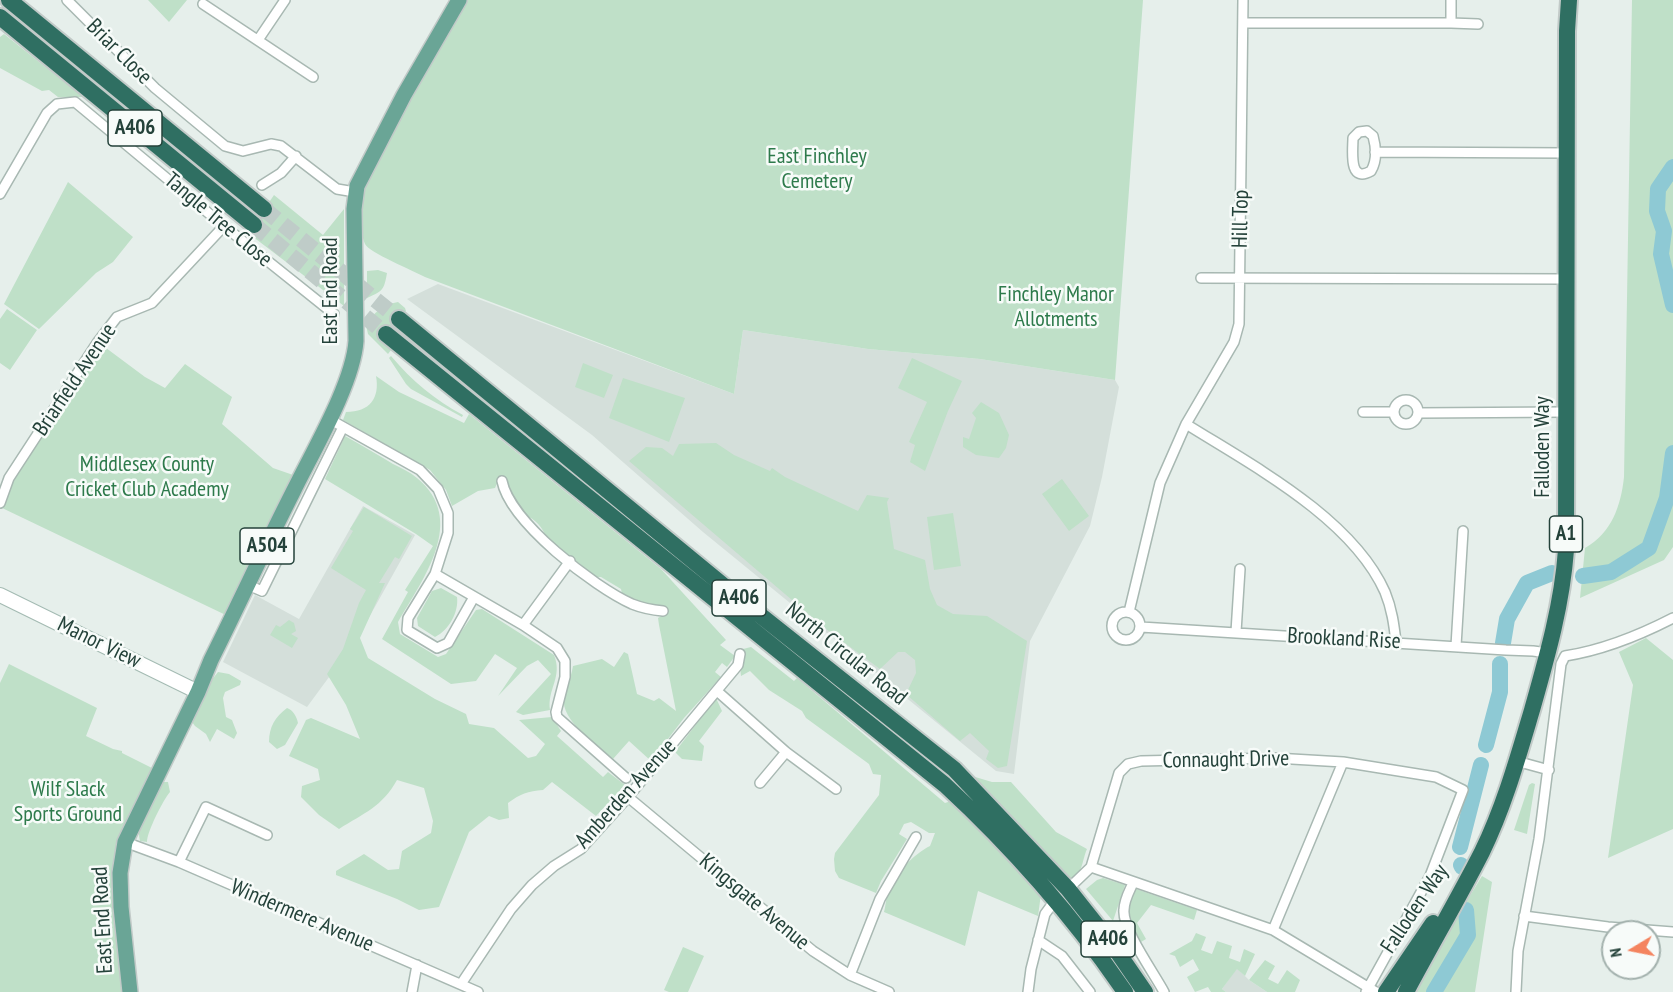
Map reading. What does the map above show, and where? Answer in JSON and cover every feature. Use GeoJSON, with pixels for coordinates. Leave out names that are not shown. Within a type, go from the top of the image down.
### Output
{"type":"FeatureCollection","features":[{"type":"Feature","properties":{"kind":"highway","name":"A406"},"geometry":{"type":"LineString","coordinates":[[9,0],[264,209]]}},
{"type":"Feature","properties":{"kind":"highway","name":"Falloden Way"},"geometry":{"type":"LineString","coordinates":[[1563,0],[1567,31]]}},
{"type":"Feature","properties":{"kind":"highway","name":"Falloden Way"},"geometry":{"type":"LineString","coordinates":[[1406,992],[1482,851],[1498,815],[1548,653],[1562,588],[1565,558],[1569,0]]}},
{"type":"Feature","properties":{"kind":"highway","name":"A406"},"geometry":{"type":"LineString","coordinates":[[0,17],[254,225]]}},
{"type":"Feature","properties":{"kind":"highway","name":"North Circular Road"},"geometry":{"type":"LineString","coordinates":[[399,319],[727,589],[954,769],[1062,894],[1125,992]]}},
{"type":"Feature","properties":{"kind":"highway","name":"North Circular Road"},"geometry":{"type":"LineString","coordinates":[[386,334],[945,785],[1062,894],[1114,947],[1145,992]]}},
{"type":"Feature","properties":{"kind":"highway","name":"Falloden Way"},"geometry":{"type":"LineString","coordinates":[[1374,991],[1482,851]]}},
{"type":"Feature","properties":{"kind":"main road","name":"East End Road"},"geometry":{"type":"LineString","coordinates":[[130,992],[121,907],[120,873],[125,842],[329,419],[348,374],[355,347],[355,192],[404,94],[459,0]]}},
{"type":"Feature","properties":{"kind":"street","name":"Briar Close"},"geometry":{"type":"LineString","coordinates":[[67,0],[155,88],[225,146],[243,151],[277,145],[296,156],[337,189],[355,192]]}},
{"type":"Feature","properties":{"kind":"street"},"geometry":{"type":"LineString","coordinates":[[258,40],[285,0]]}},
{"type":"Feature","properties":{"kind":"street","name":"Hill Top"},"geometry":{"type":"LineString","coordinates":[[1186,424],[1234,342],[1239,324],[1243,0]]}},
{"type":"Feature","properties":{"kind":"street"},"geometry":{"type":"LineString","coordinates":[[1451,0],[1451,23]]}},
{"type":"Feature","properties":{"kind":"street"},"geometry":{"type":"LineString","coordinates":[[203,4],[313,76]]}},
{"type":"Feature","properties":{"kind":"street"},"geometry":{"type":"LineString","coordinates":[[1243,23],[1478,24]]}},
{"type":"Feature","properties":{"kind":"street","name":"Tangle Tree Close"},"geometry":{"type":"LineString","coordinates":[[2,187],[47,113],[57,104],[75,102],[334,314]]}},
{"type":"Feature","properties":{"kind":"street"},"geometry":{"type":"LineString","coordinates":[[1375,152],[1567,153]]}},
{"type":"Feature","properties":{"kind":"street"},"geometry":{"type":"LineString","coordinates":[[262,185],[281,173],[296,156]]}},
{"type":"Feature","properties":{"kind":"street","name":"Briarfield Avenue"},"geometry":{"type":"LineString","coordinates":[[0,503],[9,478],[97,343],[117,317],[152,303],[224,226]]}},
{"type":"Feature","properties":{"kind":"street"},"geometry":{"type":"LineString","coordinates":[[1201,278],[1566,279]]}},
{"type":"Feature","properties":{"kind":"street"},"geometry":{"type":"LineString","coordinates":[[1404,400],[1414,403],[1418,413],[1414,421],[1406,424],[1397,421],[1394,412],[1399,403],[1404,400]]}},
{"type":"Feature","properties":{"kind":"street"},"geometry":{"type":"LineString","coordinates":[[1363,412],[1394,412]]}},
{"type":"Feature","properties":{"kind":"street"},"geometry":{"type":"LineString","coordinates":[[1418,413],[1566,412]]}},
{"type":"Feature","properties":{"kind":"street"},"geometry":{"type":"LineString","coordinates":[[329,419],[420,470],[438,489],[448,513],[448,533],[435,574],[408,618],[407,630],[437,648],[448,643],[474,597]]}},
{"type":"Feature","properties":{"kind":"street"},"geometry":{"type":"LineString","coordinates":[[1186,424],[1270,477],[1322,515],[1350,540],[1384,591],[1393,615],[1396,642]]}},
{"type":"Feature","properties":{"kind":"street","name":"Brookland Rise"},"geometry":{"type":"LineString","coordinates":[[1186,424],[1160,483],[1129,612],[1121,613],[1114,618],[1112,627],[1115,635],[1122,640],[1131,640],[1138,635],[1141,627],[1548,653]]}},
{"type":"Feature","properties":{"kind":"street"},"geometry":{"type":"LineString","coordinates":[[248,585],[262,591],[343,427]]}},
{"type":"Feature","properties":{"kind":"street"},"geometry":{"type":"LineString","coordinates":[[0,471],[9,478]]}},
{"type":"Feature","properties":{"kind":"street"},"geometry":{"type":"LineString","coordinates":[[502,481],[504,491],[533,530],[570,561],[610,592],[650,610],[663,611]]}},
{"type":"Feature","properties":{"kind":"street"},"geometry":{"type":"LineString","coordinates":[[1456,646],[1463,531]]}},
{"type":"Feature","properties":{"kind":"street"},"geometry":{"type":"LineString","coordinates":[[523,625],[570,561]]}},
{"type":"Feature","properties":{"kind":"street"},"geometry":{"type":"LineString","coordinates":[[1236,632],[1240,569]]}},
{"type":"Feature","properties":{"kind":"street"},"geometry":{"type":"LineString","coordinates":[[435,574],[523,625],[557,648],[565,661],[565,677],[556,712],[557,717],[626,778]]}},
{"type":"Feature","properties":{"kind":"street","name":"Manor View"},"geometry":{"type":"LineString","coordinates":[[0,595],[198,692]]}},
{"type":"Feature","properties":{"kind":"street"},"geometry":{"type":"LineString","coordinates":[[1129,612],[1139,619],[1141,627]]}},
{"type":"Feature","properties":{"kind":"street"},"geometry":{"type":"LineString","coordinates":[[1516,992],[1518,951],[1539,839],[1559,678],[1565,656],[1605,648],[1646,632],[1673,618]]}},
{"type":"Feature","properties":{"kind":"street","name":"Amberden Avenue"},"geometry":{"type":"LineString","coordinates":[[460,984],[510,909],[554,866],[581,849],[628,797],[738,665],[740,654]]}},
{"type":"Feature","properties":{"kind":"street"},"geometry":{"type":"LineString","coordinates":[[717,691],[786,752],[836,789]]}},
{"type":"Feature","properties":{"kind":"street"},"geometry":{"type":"LineString","coordinates":[[760,783],[786,752]]}},
{"type":"Feature","properties":{"kind":"street","name":"Connaught Drive"},"geometry":{"type":"LineString","coordinates":[[1028,992],[1031,969],[1045,914],[1062,894],[1091,867],[1119,773],[1128,764],[1141,761],[1275,758],[1342,762],[1436,777],[1463,790],[1431,876],[1374,991]]}},
{"type":"Feature","properties":{"kind":"street"},"geometry":{"type":"LineString","coordinates":[[1516,761],[1549,770]]}},
{"type":"Feature","properties":{"kind":"street"},"geometry":{"type":"LineString","coordinates":[[1273,930],[1342,762]]}},
{"type":"Feature","properties":{"kind":"street","name":"Kingsgate Avenue"},"geometry":{"type":"LineString","coordinates":[[628,797],[813,951],[850,975],[889,992]]}},
{"type":"Feature","properties":{"kind":"street"},"geometry":{"type":"LineString","coordinates":[[179,862],[206,807],[267,835]]}},
{"type":"Feature","properties":{"kind":"street"},"geometry":{"type":"LineString","coordinates":[[850,975],[880,899],[916,837]]}},
{"type":"Feature","properties":{"kind":"street","name":"Windermere Avenue"},"geometry":{"type":"LineString","coordinates":[[125,842],[179,862],[478,992]]}},
{"type":"Feature","properties":{"kind":"street"},"geometry":{"type":"LineString","coordinates":[[1091,867],[1273,930],[1374,991]]}},
{"type":"Feature","properties":{"kind":"street"},"geometry":{"type":"LineString","coordinates":[[1133,883],[1126,897],[1123,912],[1125,925],[1164,992]]}},
{"type":"Feature","properties":{"kind":"street"},"geometry":{"type":"LineString","coordinates":[[1524,916],[1608,927],[1673,932]]}},
{"type":"Feature","properties":{"kind":"street"},"geometry":{"type":"LineString","coordinates":[[1038,940],[1062,956],[1090,992]]}},
{"type":"Feature","properties":{"kind":"street"},"geometry":{"type":"LineString","coordinates":[[412,992],[417,965]]}},
{"type":"Feature","properties":{"kind":"shaded area"},"geometry":{"type":"Polygon","coordinates":[[[438,284],[734,394],[743,330],[868,349],[980,359],[1115,380],[1119,387],[1090,526],[1030,641],[1014,774],[996,771],[703,532],[592,435],[407,299],[438,284]]]}},
{"type":"Feature","properties":{"kind":"shaded area"},"geometry":{"type":"Polygon","coordinates":[[[363,506],[415,535],[357,639],[307,707],[223,662],[255,595],[299,619],[363,506]]]}},
{"type":"Feature","properties":{"kind":"shaded area"},"geometry":{"type":"Polygon","coordinates":[[[1237,968],[1249,980],[1267,992],[1226,992],[1222,989],[1237,968]]]}},
{"type":"Feature","properties":{"kind":"green space"},"geometry":{"type":"Polygon","coordinates":[[[148,0],[187,0],[169,22],[148,0]]]}},
{"type":"Feature","properties":{"kind":"green space","name":"East Finchley Cemetery"},"geometry":{"type":"Polygon","coordinates":[[[468,0],[1143,0],[1115,380],[980,359],[868,349],[743,330],[734,394],[425,277],[374,252],[365,244],[361,222],[364,192],[368,179],[468,0]]]}},
{"type":"Feature","properties":{"kind":"green space"},"geometry":{"type":"Polygon","coordinates":[[[1632,0],[1673,0],[1673,547],[1664,560],[1580,598],[1585,548],[1602,535],[1614,517],[1624,477],[1632,0]]]}},
{"type":"Feature","properties":{"kind":"green space"},"geometry":{"type":"Polygon","coordinates":[[[4,34],[83,97],[58,97],[49,90],[42,91],[0,68],[0,37],[4,34]]]}},
{"type":"Feature","properties":{"kind":"green space"},"geometry":{"type":"Polygon","coordinates":[[[68,182],[133,237],[113,262],[96,273],[39,329],[4,304],[68,182]]]}},
{"type":"Feature","properties":{"kind":"green space"},"geometry":{"type":"Polygon","coordinates":[[[274,195],[323,235],[344,209],[344,306],[248,233],[274,195]]]}},
{"type":"Feature","properties":{"kind":"green space"},"geometry":{"type":"Polygon","coordinates":[[[378,270],[387,273],[384,287],[367,298],[367,271],[378,270]]]}},
{"type":"Feature","properties":{"kind":"green space"},"geometry":{"type":"Polygon","coordinates":[[[398,302],[406,311],[380,341],[391,350],[388,354],[368,334],[366,325],[379,310],[398,302]]]}},
{"type":"Feature","properties":{"kind":"green space"},"geometry":{"type":"Polygon","coordinates":[[[7,309],[37,330],[10,370],[0,363],[0,319],[7,309]]]}},
{"type":"Feature","properties":{"kind":"green space","name":"Middlesex County Cricket Club Academy"},"geometry":{"type":"Polygon","coordinates":[[[98,342],[145,377],[165,388],[185,364],[232,397],[222,424],[273,468],[296,476],[232,618],[0,507],[9,477],[98,342]]]}},
{"type":"Feature","properties":{"kind":"green space"},"geometry":{"type":"Polygon","coordinates":[[[391,356],[424,389],[463,415],[462,417],[411,389],[389,358],[391,356]]]}},
{"type":"Feature","properties":{"kind":"green space"},"geometry":{"type":"Polygon","coordinates":[[[912,358],[962,381],[925,471],[910,462],[915,445],[909,442],[927,402],[898,388],[912,358]]]}},
{"type":"Feature","properties":{"kind":"green space"},"geometry":{"type":"Polygon","coordinates":[[[583,363],[613,375],[604,398],[575,387],[583,363]]]}},
{"type":"Feature","properties":{"kind":"green space"},"geometry":{"type":"Polygon","coordinates":[[[376,376],[399,392],[464,423],[469,414],[661,569],[726,640],[720,645],[735,656],[727,667],[722,663],[715,672],[721,677],[684,718],[651,761],[629,741],[613,759],[581,732],[568,715],[564,706],[564,698],[573,666],[602,659],[614,667],[624,652],[628,654],[637,694],[654,701],[659,698],[676,711],[658,618],[665,614],[664,606],[654,607],[622,594],[621,589],[601,577],[596,577],[546,537],[538,524],[525,516],[507,490],[506,478],[499,479],[495,488],[478,491],[452,506],[446,490],[430,470],[343,420],[346,412],[361,409],[372,402],[376,391],[376,376]]]}},
{"type":"Feature","properties":{"kind":"green space"},"geometry":{"type":"Polygon","coordinates":[[[623,378],[685,398],[669,442],[609,418],[623,378]]]}},
{"type":"Feature","properties":{"kind":"green space"},"geometry":{"type":"Polygon","coordinates":[[[981,402],[999,413],[1009,435],[1006,448],[999,458],[976,455],[963,447],[963,437],[969,439],[976,418],[972,413],[981,402]]]}},
{"type":"Feature","properties":{"kind":"green space"},"geometry":{"type":"Polygon","coordinates":[[[345,436],[417,478],[432,494],[439,512],[440,531],[436,550],[419,587],[398,622],[400,634],[438,657],[446,654],[476,610],[482,609],[554,655],[557,670],[550,710],[523,715],[516,712],[551,674],[538,660],[527,666],[498,696],[517,668],[495,654],[476,681],[451,684],[382,639],[408,592],[405,590],[433,546],[325,479],[345,436]]]}},
{"type":"Feature","properties":{"kind":"green space"},"geometry":{"type":"Polygon","coordinates":[[[716,443],[734,455],[770,471],[772,468],[785,477],[858,511],[867,495],[889,498],[887,502],[894,549],[925,560],[930,589],[937,605],[953,614],[987,616],[1027,641],[1007,766],[998,768],[986,759],[989,751],[970,733],[960,741],[907,695],[916,673],[915,660],[905,652],[898,652],[880,669],[826,629],[629,461],[646,447],[662,448],[673,456],[679,444],[716,443]]]}},
{"type":"Feature","properties":{"kind":"green space"},"geometry":{"type":"Polygon","coordinates":[[[1062,479],[1089,516],[1069,531],[1042,494],[1062,479]]]}},
{"type":"Feature","properties":{"kind":"green space"},"geometry":{"type":"Polygon","coordinates":[[[364,507],[412,536],[399,559],[395,557],[379,583],[385,583],[360,638],[368,658],[435,699],[466,714],[469,724],[494,728],[528,758],[536,756],[545,744],[519,720],[552,717],[561,731],[557,736],[603,777],[608,772],[625,785],[596,816],[552,782],[543,790],[533,791],[512,800],[508,803],[509,818],[499,820],[489,816],[469,832],[439,907],[419,910],[336,875],[336,871],[364,854],[388,870],[399,869],[402,851],[431,833],[433,821],[424,788],[397,780],[379,803],[339,829],[319,815],[301,797],[302,786],[320,780],[318,769],[289,756],[306,720],[311,718],[360,739],[346,705],[327,674],[343,649],[359,603],[366,590],[331,568],[353,531],[350,529],[364,507]]]}},
{"type":"Feature","properties":{"kind":"green space"},"geometry":{"type":"Polygon","coordinates":[[[953,513],[961,566],[934,570],[927,517],[953,513]]]}},
{"type":"Feature","properties":{"kind":"green space"},"geometry":{"type":"Polygon","coordinates":[[[441,588],[457,597],[457,603],[455,614],[449,625],[435,637],[418,626],[417,618],[432,591],[441,588]]]}},
{"type":"Feature","properties":{"kind":"green space"},"geometry":{"type":"Polygon","coordinates":[[[289,620],[294,623],[296,631],[291,634],[298,638],[292,648],[270,635],[276,625],[280,627],[289,620]]]}},
{"type":"Feature","properties":{"kind":"green space"},"geometry":{"type":"Polygon","coordinates":[[[1646,638],[1673,660],[1673,829],[1608,858],[1633,685],[1619,652],[1646,638]]]}},
{"type":"Feature","properties":{"kind":"green space"},"geometry":{"type":"Polygon","coordinates":[[[751,647],[794,681],[797,678],[945,803],[951,801],[985,833],[1041,894],[1038,916],[978,891],[965,946],[884,912],[889,891],[897,876],[912,859],[930,846],[935,833],[929,833],[911,822],[904,824],[899,834],[907,839],[876,893],[839,878],[835,871],[835,853],[879,795],[881,775],[873,774],[869,764],[806,718],[802,711],[769,690],[750,671],[741,676],[743,649],[751,647]]]}},
{"type":"Feature","properties":{"kind":"green space","name":"Wilf Slack Sports Ground"},"geometry":{"type":"Polygon","coordinates":[[[9,664],[97,708],[86,736],[122,751],[158,771],[125,842],[130,992],[0,992],[0,683],[9,664]]]}},
{"type":"Feature","properties":{"kind":"green space"},"geometry":{"type":"Polygon","coordinates":[[[218,672],[229,674],[241,681],[240,685],[225,692],[223,698],[226,717],[232,720],[237,733],[234,739],[217,729],[210,742],[206,734],[192,722],[207,686],[218,672]]]}},
{"type":"Feature","properties":{"kind":"green space"},"geometry":{"type":"Polygon","coordinates":[[[716,698],[722,711],[699,741],[704,746],[702,761],[682,759],[675,752],[716,698]]]}},
{"type":"Feature","properties":{"kind":"green space"},"geometry":{"type":"Polygon","coordinates":[[[287,708],[297,718],[298,723],[285,745],[277,749],[269,742],[270,732],[276,719],[287,708]]]}},
{"type":"Feature","properties":{"kind":"green space"},"geometry":{"type":"Polygon","coordinates":[[[972,776],[992,782],[1011,782],[1056,832],[1087,849],[1078,874],[1071,879],[1064,876],[1033,838],[972,776]]]}},
{"type":"Feature","properties":{"kind":"green space"},"geometry":{"type":"Polygon","coordinates":[[[160,782],[168,782],[170,792],[156,816],[147,842],[140,841],[142,818],[160,782]]]}},
{"type":"Feature","properties":{"kind":"green space"},"geometry":{"type":"Polygon","coordinates":[[[1535,784],[1527,834],[1514,830],[1529,785],[1535,784]]]}},
{"type":"Feature","properties":{"kind":"green space"},"geometry":{"type":"Polygon","coordinates":[[[1482,876],[1492,882],[1475,992],[1411,992],[1482,876]]]}},
{"type":"Feature","properties":{"kind":"green space"},"geometry":{"type":"Polygon","coordinates":[[[1103,878],[1125,885],[1113,921],[1086,889],[1103,878]]]}},
{"type":"Feature","properties":{"kind":"green space"},"geometry":{"type":"Polygon","coordinates":[[[1136,889],[1197,910],[1194,920],[1151,905],[1137,923],[1146,939],[1141,942],[1128,916],[1129,905],[1136,889]]]}},
{"type":"Feature","properties":{"kind":"green space"},"geometry":{"type":"Polygon","coordinates":[[[1196,933],[1206,937],[1201,950],[1212,954],[1217,941],[1232,946],[1229,958],[1240,962],[1244,949],[1255,954],[1245,976],[1237,969],[1222,989],[1226,992],[1211,992],[1208,987],[1195,992],[1187,977],[1199,970],[1193,959],[1180,967],[1175,956],[1169,954],[1192,941],[1196,933]]]}},
{"type":"Feature","properties":{"kind":"green space"},"geometry":{"type":"Polygon","coordinates":[[[683,947],[704,956],[688,992],[669,992],[664,990],[683,947]]]}},
{"type":"Feature","properties":{"kind":"green space"},"geometry":{"type":"Polygon","coordinates":[[[1265,960],[1275,966],[1268,979],[1278,984],[1287,970],[1300,980],[1295,992],[1267,992],[1249,980],[1265,960]]]}},
{"type":"Feature","properties":{"kind":"waterway"},"geometry":{"type":"LineString","coordinates":[[1673,167],[1658,189],[1657,211],[1664,231],[1661,254],[1673,305]]}},
{"type":"Feature","properties":{"kind":"waterway"},"geometry":{"type":"LineString","coordinates":[[1583,576],[1611,572],[1649,548],[1667,498],[1673,453]]}},
{"type":"Feature","properties":{"kind":"waterway"},"geometry":{"type":"LineString","coordinates":[[1503,643],[1507,619],[1527,583],[1552,573]]}},
{"type":"Feature","properties":{"kind":"waterway"},"geometry":{"type":"LineString","coordinates":[[1486,745],[1500,692],[1500,664]]}},
{"type":"Feature","properties":{"kind":"waterway"},"geometry":{"type":"LineString","coordinates":[[1460,847],[1481,765]]}},
{"type":"Feature","properties":{"kind":"waterway"},"geometry":{"type":"LineString","coordinates":[[1434,992],[1468,935],[1466,910]]}},
{"type":"Feature","properties":{"kind":"tunnel"},"geometry":{"type":"LineString","coordinates":[[264,209],[399,319]]}},
{"type":"Feature","properties":{"kind":"tunnel"},"geometry":{"type":"LineString","coordinates":[[254,225],[386,334]]}},
{"type":"Feature","properties":{"kind":"park label","name":"Finchley Manor Allotments"},"geometry":{"type":"Point","coordinates":[1056,308]}}]}
